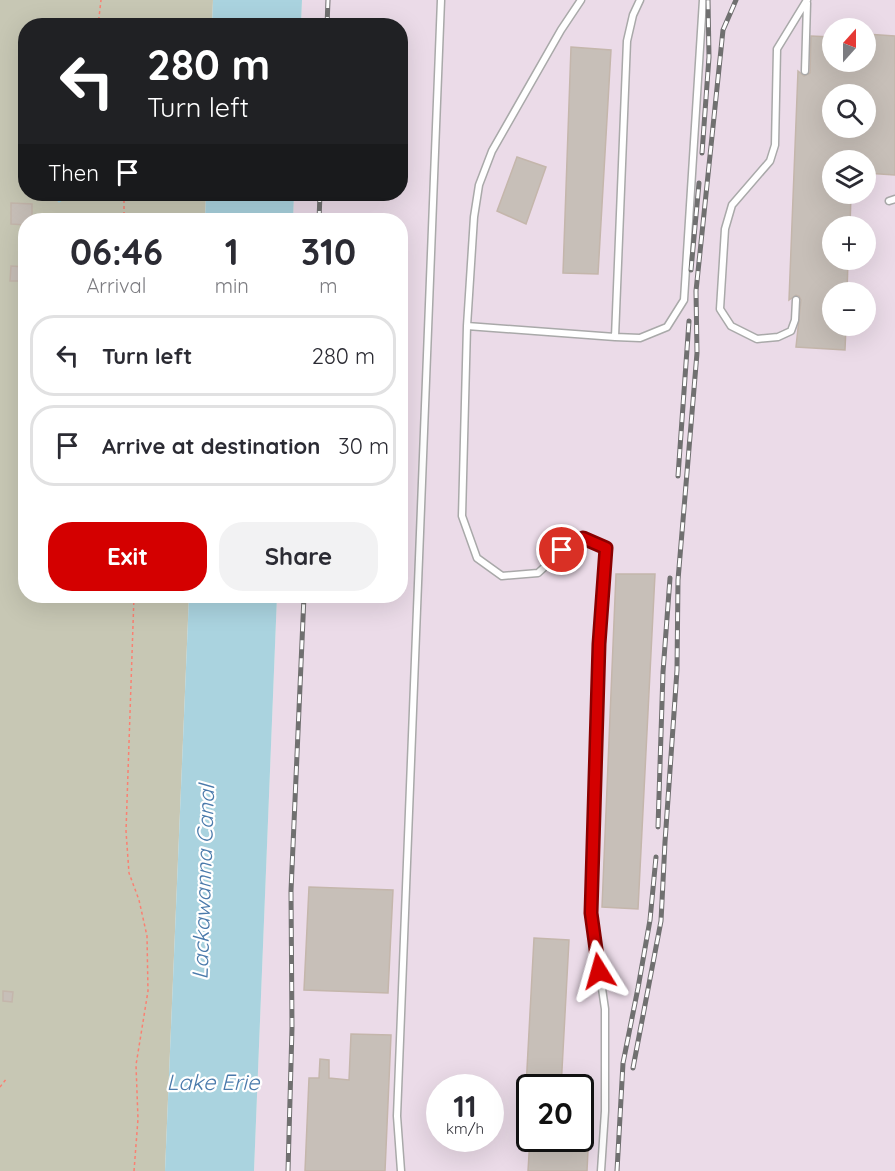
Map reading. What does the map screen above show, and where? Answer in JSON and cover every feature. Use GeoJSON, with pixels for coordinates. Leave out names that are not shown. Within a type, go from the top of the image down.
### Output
{"type":"FeatureCollection","features":[{"type":"Feature","properties":{"kind":"lane"},"geometry":{"type":"LineString","coordinates":[[401,1171],[397,1116],[441,0]]}},
{"type":"Feature","properties":{"kind":"lane"},"geometry":{"type":"LineString","coordinates":[[581,0],[561,30],[492,151],[478,185],[468,326],[462,516],[477,558],[502,576],[538,573],[562,550],[583,538],[606,548],[599,644],[591,913],[604,1010],[605,1112],[601,1171]]}},
{"type":"Feature","properties":{"kind":"lane"},"geometry":{"type":"LineString","coordinates":[[615,337],[627,41],[633,15],[640,0]]}},
{"type":"Feature","properties":{"kind":"lane"},"geometry":{"type":"LineString","coordinates":[[468,326],[640,338],[667,327],[684,300],[703,0]]}},
{"type":"Feature","properties":{"kind":"lane"},"geometry":{"type":"LineString","coordinates":[[805,71],[807,1]]}},
{"type":"Feature","properties":{"kind":"lane"},"geometry":{"type":"LineString","coordinates":[[796,300],[795,320],[791,331],[778,337],[757,339],[731,326],[720,309],[725,230],[732,205],[770,161],[775,145],[777,49],[807,1]]}},
{"type":"Feature","properties":{"kind":"path"},"geometry":{"type":"LineString","coordinates":[[99,18],[101,0]]}},
{"type":"Feature","properties":{"kind":"path"},"geometry":{"type":"LineString","coordinates":[[134,603],[126,831],[129,873],[140,900],[147,936],[148,991],[136,1065],[138,1119],[134,1171]]}},
{"type":"Feature","properties":{"kind":"path"},"geometry":{"type":"LineString","coordinates":[[0,1087],[7,1077]]}},
{"type":"Feature","properties":{"kind":"shaded area"},"geometry":{"type":"Polygon","coordinates":[[[0,0],[213,0],[212,18],[18,18],[18,201],[206,201],[205,213],[18,213],[18,603],[189,603],[165,1171],[0,1171],[0,0]]]}},
{"type":"Feature","properties":{"kind":"shaded area"},"geometry":{"type":"Polygon","coordinates":[[[302,0],[895,0],[895,1171],[254,1171],[277,603],[408,603],[408,213],[293,213],[294,201],[408,201],[408,18],[301,18],[302,0]]]}},
{"type":"Feature","properties":{"kind":"water"},"geometry":{"type":"Polygon","coordinates":[[[213,0],[302,0],[301,18],[212,18],[213,0]]]}},
{"type":"Feature","properties":{"kind":"water"},"geometry":{"type":"Polygon","coordinates":[[[206,201],[294,201],[293,213],[205,213],[206,201]]]}},
{"type":"Feature","properties":{"kind":"water","name":"Lake Erie"},"geometry":{"type":"Polygon","coordinates":[[[189,603],[277,603],[254,1171],[165,1171],[189,603]]]}},
{"type":"Feature","properties":{"kind":"building"},"geometry":{"type":"Polygon","coordinates":[[[876,35],[895,36],[895,175],[876,174],[876,150],[822,150],[822,204],[851,204],[850,216],[822,216],[822,270],[848,270],[847,282],[822,282],[822,336],[846,336],[845,350],[796,347],[801,300],[796,295],[789,300],[798,71],[804,76],[810,73],[811,36],[822,37],[822,72],[876,72],[876,35]]]}},
{"type":"Feature","properties":{"kind":"building"},"geometry":{"type":"Polygon","coordinates":[[[571,47],[611,50],[598,274],[563,273],[571,47]]]}},
{"type":"Feature","properties":{"kind":"building"},"geometry":{"type":"Polygon","coordinates":[[[517,157],[546,167],[526,224],[497,211],[517,157]]]}},
{"type":"Feature","properties":{"kind":"building"},"geometry":{"type":"Polygon","coordinates":[[[11,203],[32,204],[32,213],[18,213],[18,224],[11,224],[11,203]]]}},
{"type":"Feature","properties":{"kind":"building"},"geometry":{"type":"Polygon","coordinates":[[[11,266],[18,266],[18,281],[10,281],[11,266]]]}},
{"type":"Feature","properties":{"kind":"building"},"geometry":{"type":"Polygon","coordinates":[[[616,574],[655,574],[638,909],[602,907],[616,574]]]}},
{"type":"Feature","properties":{"kind":"building"},"geometry":{"type":"Polygon","coordinates":[[[309,887],[393,890],[388,993],[304,990],[309,887]]]}},
{"type":"Feature","properties":{"kind":"building"},"geometry":{"type":"Polygon","coordinates":[[[534,938],[569,940],[562,1074],[527,1074],[534,938]]]}},
{"type":"Feature","properties":{"kind":"building"},"geometry":{"type":"Polygon","coordinates":[[[3,991],[13,992],[12,1002],[3,1001],[3,991]]]}},
{"type":"Feature","properties":{"kind":"building"},"geometry":{"type":"Polygon","coordinates":[[[351,1034],[391,1035],[385,1171],[305,1171],[309,1078],[319,1078],[320,1059],[329,1060],[329,1078],[349,1080],[351,1034]]]}},
{"type":"Feature","properties":{"kind":"building"},"geometry":{"type":"Polygon","coordinates":[[[529,1152],[588,1152],[587,1171],[528,1171],[529,1152]]]}},
{"type":"Feature","properties":{"kind":"railway"},"geometry":{"type":"LineString","coordinates":[[327,18],[328,0]]}},
{"type":"Feature","properties":{"kind":"railway"},"geometry":{"type":"LineString","coordinates":[[702,153],[709,57],[708,0]]}},
{"type":"Feature","properties":{"kind":"railway"},"geometry":{"type":"LineString","coordinates":[[633,1068],[661,921],[677,670],[678,580],[697,353],[696,291],[723,30],[736,0]]}},
{"type":"Feature","properties":{"kind":"railway"},"geometry":{"type":"LineString","coordinates":[[691,270],[699,183]]}},
{"type":"Feature","properties":{"kind":"railway"},"geometry":{"type":"LineString","coordinates":[[319,213],[320,201]]}},
{"type":"Feature","properties":{"kind":"railway"},"geometry":{"type":"LineString","coordinates":[[678,476],[689,321]]}},
{"type":"Feature","properties":{"kind":"railway"},"geometry":{"type":"LineString","coordinates":[[658,827],[663,672],[670,578]]}},
{"type":"Feature","properties":{"kind":"railway"},"geometry":{"type":"LineString","coordinates":[[288,1171],[292,1028],[291,891],[304,603]]}},
{"type":"Feature","properties":{"kind":"railway"},"geometry":{"type":"LineString","coordinates":[[617,1171],[623,1063],[650,920],[656,857]]}},
{"type":"Feature","properties":{"kind":"route"},"geometry":{"type":"LineString","coordinates":[[562,550],[583,538],[606,548],[599,644],[591,913],[599,971]]}},
{"type":"Feature","properties":{"kind":"water label","name":"Lackawanna Canal"},"geometry":{"type":"Point","coordinates":[203,882]}}]}
